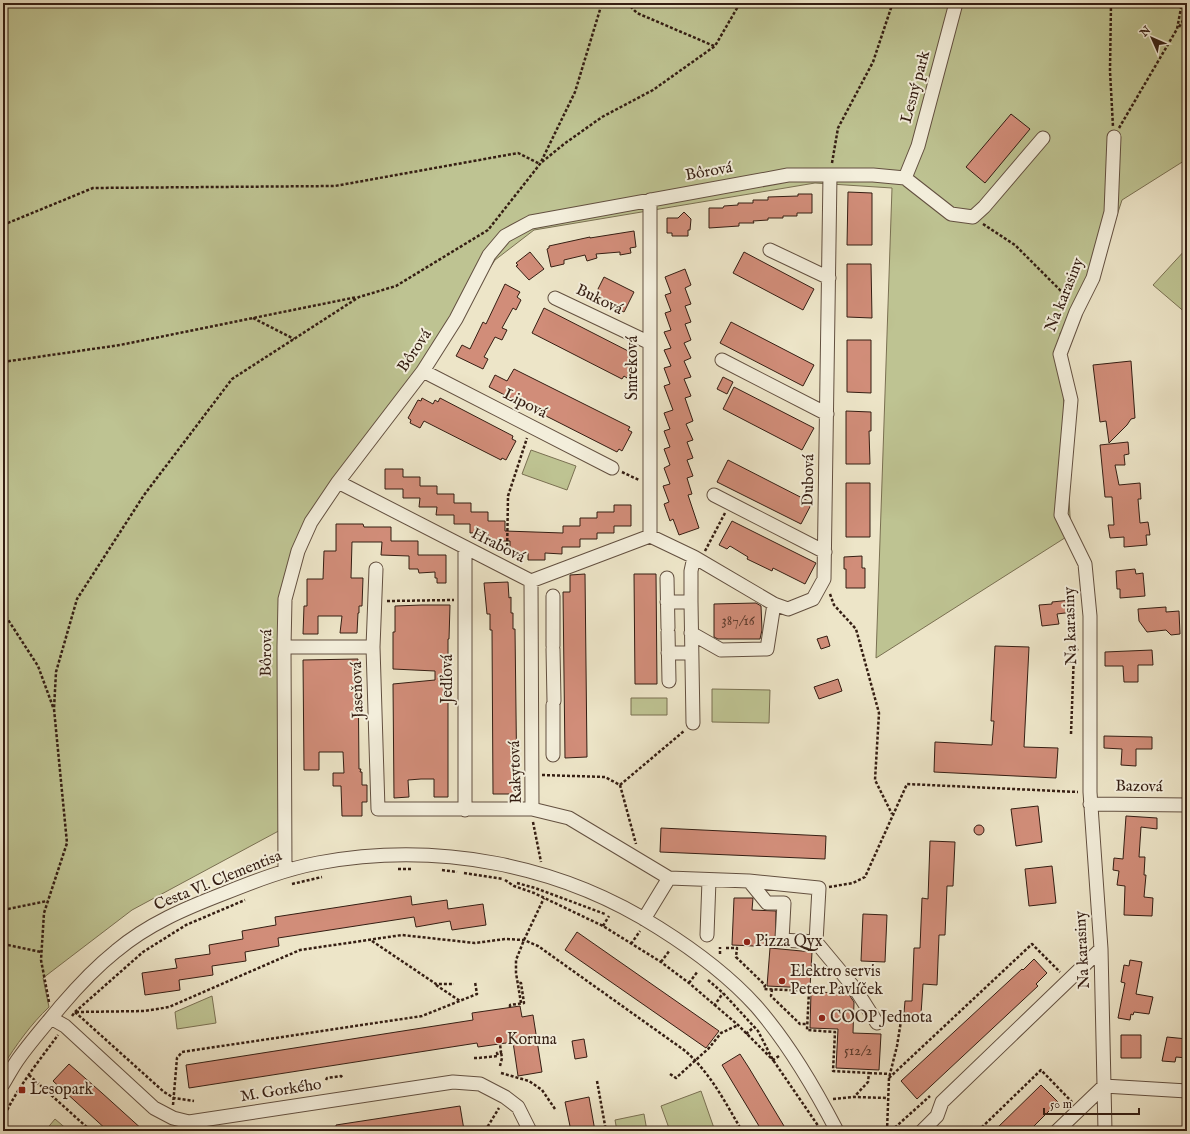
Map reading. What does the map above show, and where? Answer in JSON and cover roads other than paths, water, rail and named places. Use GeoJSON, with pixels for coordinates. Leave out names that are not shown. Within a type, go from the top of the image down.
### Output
{"type":"FeatureCollection","features":[{"type":"Feature","properties":{"kind":"street","name":"Lesný park"},"geometry":{"type":"LineString","coordinates":[[905,178],[918,146],[956,3]]}},
{"type":"Feature","properties":{"kind":"street","name":"Na karasiny"},"geometry":{"type":"LineString","coordinates":[[1105,1131],[1101,949],[1090,798],[1090,616],[1085,564],[1060,515],[1072,400],[1060,354],[1076,312],[1093,278],[1111,212],[1114,137]]}},
{"type":"Feature","properties":{"kind":"street"},"geometry":{"type":"LineString","coordinates":[[905,178],[951,214],[973,217],[984,207],[1042,138]]}},
{"type":"Feature","properties":{"kind":"street","name":"Bôrová"},"geometry":{"type":"LineString","coordinates":[[285,871],[285,599],[298,551],[311,522],[338,482],[423,371],[456,319],[489,255],[505,236],[531,222],[788,175],[873,175],[905,178]]}},
{"type":"Feature","properties":{"kind":"street","name":"Dubová"},"geometry":{"type":"LineString","coordinates":[[650,536],[697,559],[774,604],[788,609],[814,599],[824,579],[830,175]]}},
{"type":"Feature","properties":{"kind":"street","name":"Smreková"},"geometry":{"type":"LineString","coordinates":[[650,200],[650,536]]}},
{"type":"Feature","properties":{"kind":"street"},"geometry":{"type":"LineString","coordinates":[[770,250],[829,278]]}},
{"type":"Feature","properties":{"kind":"street","name":"Buková"},"geometry":{"type":"LineString","coordinates":[[555,298],[650,343]]}},
{"type":"Feature","properties":{"kind":"street"},"geometry":{"type":"LineString","coordinates":[[722,360],[827,414]]}},
{"type":"Feature","properties":{"kind":"street","name":"Lipová"},"geometry":{"type":"LineString","coordinates":[[423,371],[612,468]]}},
{"type":"Feature","properties":{"kind":"street","name":"Hrabová"},"geometry":{"type":"LineString","coordinates":[[338,482],[531,581],[650,536]]}},
{"type":"Feature","properties":{"kind":"street"},"geometry":{"type":"LineString","coordinates":[[714,494],[825,552]]}},
{"type":"Feature","properties":{"kind":"street","name":"Jedľová"},"geometry":{"type":"LineString","coordinates":[[465,548],[465,810]]}},
{"type":"Feature","properties":{"kind":"street"},"geometry":{"type":"LineString","coordinates":[[693,723],[690,602],[691,571],[697,559]]}},
{"type":"Feature","properties":{"kind":"street","name":"Jaseňová"},"geometry":{"type":"LineString","coordinates":[[376,569],[374,647],[378,809],[465,810]]}},
{"type":"Feature","properties":{"kind":"street"},"geometry":{"type":"LineString","coordinates":[[667,578],[669,681]]}},
{"type":"Feature","properties":{"kind":"street","name":"Rakytová"},"geometry":{"type":"LineString","coordinates":[[531,581],[532,813],[569,818],[669,878]]}},
{"type":"Feature","properties":{"kind":"street"},"geometry":{"type":"LineString","coordinates":[[553,596],[553,755]]}},
{"type":"Feature","properties":{"kind":"street"},"geometry":{"type":"LineString","coordinates":[[667,602],[690,602]]}},
{"type":"Feature","properties":{"kind":"street"},"geometry":{"type":"LineString","coordinates":[[691,633],[721,650],[767,649],[774,604]]}},
{"type":"Feature","properties":{"kind":"street"},"geometry":{"type":"LineString","coordinates":[[531,620],[553,618]]}},
{"type":"Feature","properties":{"kind":"street"},"geometry":{"type":"LineString","coordinates":[[284,647],[374,647]]}},
{"type":"Feature","properties":{"kind":"street"},"geometry":{"type":"LineString","coordinates":[[668,653],[691,653]]}},
{"type":"Feature","properties":{"kind":"street"},"geometry":{"type":"LineString","coordinates":[[531,674],[554,675]]}},
{"type":"Feature","properties":{"kind":"street"},"geometry":{"type":"LineString","coordinates":[[532,721],[553,721]]}},
{"type":"Feature","properties":{"kind":"street","name":"Bazová"},"geometry":{"type":"LineString","coordinates":[[1090,798],[1187,805]]}},
{"type":"Feature","properties":{"kind":"street"},"geometry":{"type":"LineString","coordinates":[[465,810],[532,813]]}},
{"type":"Feature","properties":{"kind":"street","name":"Cesta Vl. Clementisa"},"geometry":{"type":"LineString","coordinates":[[3,1084],[18,1059],[83,980],[116,950],[153,925],[202,902],[285,871],[318,863],[394,855],[438,855],[477,859],[539,873],[571,884],[602,897],[642,925],[686,945],[720,972],[754,1005],[790,1049],[820,1097],[837,1131]]}},
{"type":"Feature","properties":{"kind":"street"},"geometry":{"type":"LineString","coordinates":[[642,925],[669,878],[749,881],[819,888],[816,942],[856,990],[877,1023]]}},
{"type":"Feature","properties":{"kind":"street"},"geometry":{"type":"LineString","coordinates":[[707,935],[709,880]]}},
{"type":"Feature","properties":{"kind":"street"},"geometry":{"type":"LineString","coordinates":[[749,881],[767,903],[784,904],[782,940],[816,942]]}},
{"type":"Feature","properties":{"kind":"street"},"geometry":{"type":"LineString","coordinates":[[922,1131],[938,1116],[942,1102],[1067,980],[1101,949]]}},
{"type":"Feature","properties":{"kind":"street","name":"M. Gorkého"},"geometry":{"type":"LineString","coordinates":[[51,1018],[65,1026],[154,1108],[172,1118],[189,1122],[453,1082],[480,1084],[502,1103],[518,1108],[530,1131]]}},
{"type":"Feature","properties":{"kind":"street"},"geometry":{"type":"LineString","coordinates":[[1057,1131],[1104,1086],[1187,1091]]}},
{"type":"Feature","properties":{"kind":"place","name":"Pizza Qyx"},"geometry":{"type":"Point","coordinates":[747,942]}},
{"type":"Feature","properties":{"kind":"place","name":"Elektro servis Peter Pavlíček"},"geometry":{"type":"Point","coordinates":[782,981]}},
{"type":"Feature","properties":{"kind":"place","name":"COOP Jednota"},"geometry":{"type":"Point","coordinates":[822,1018]}},
{"type":"Feature","properties":{"kind":"place","name":"Koruna"},"geometry":{"type":"Point","coordinates":[499,1040]}},
{"type":"Feature","properties":{"kind":"place","name":"Lesopark"},"geometry":{"type":"Point","coordinates":[22,1090]}}]}
